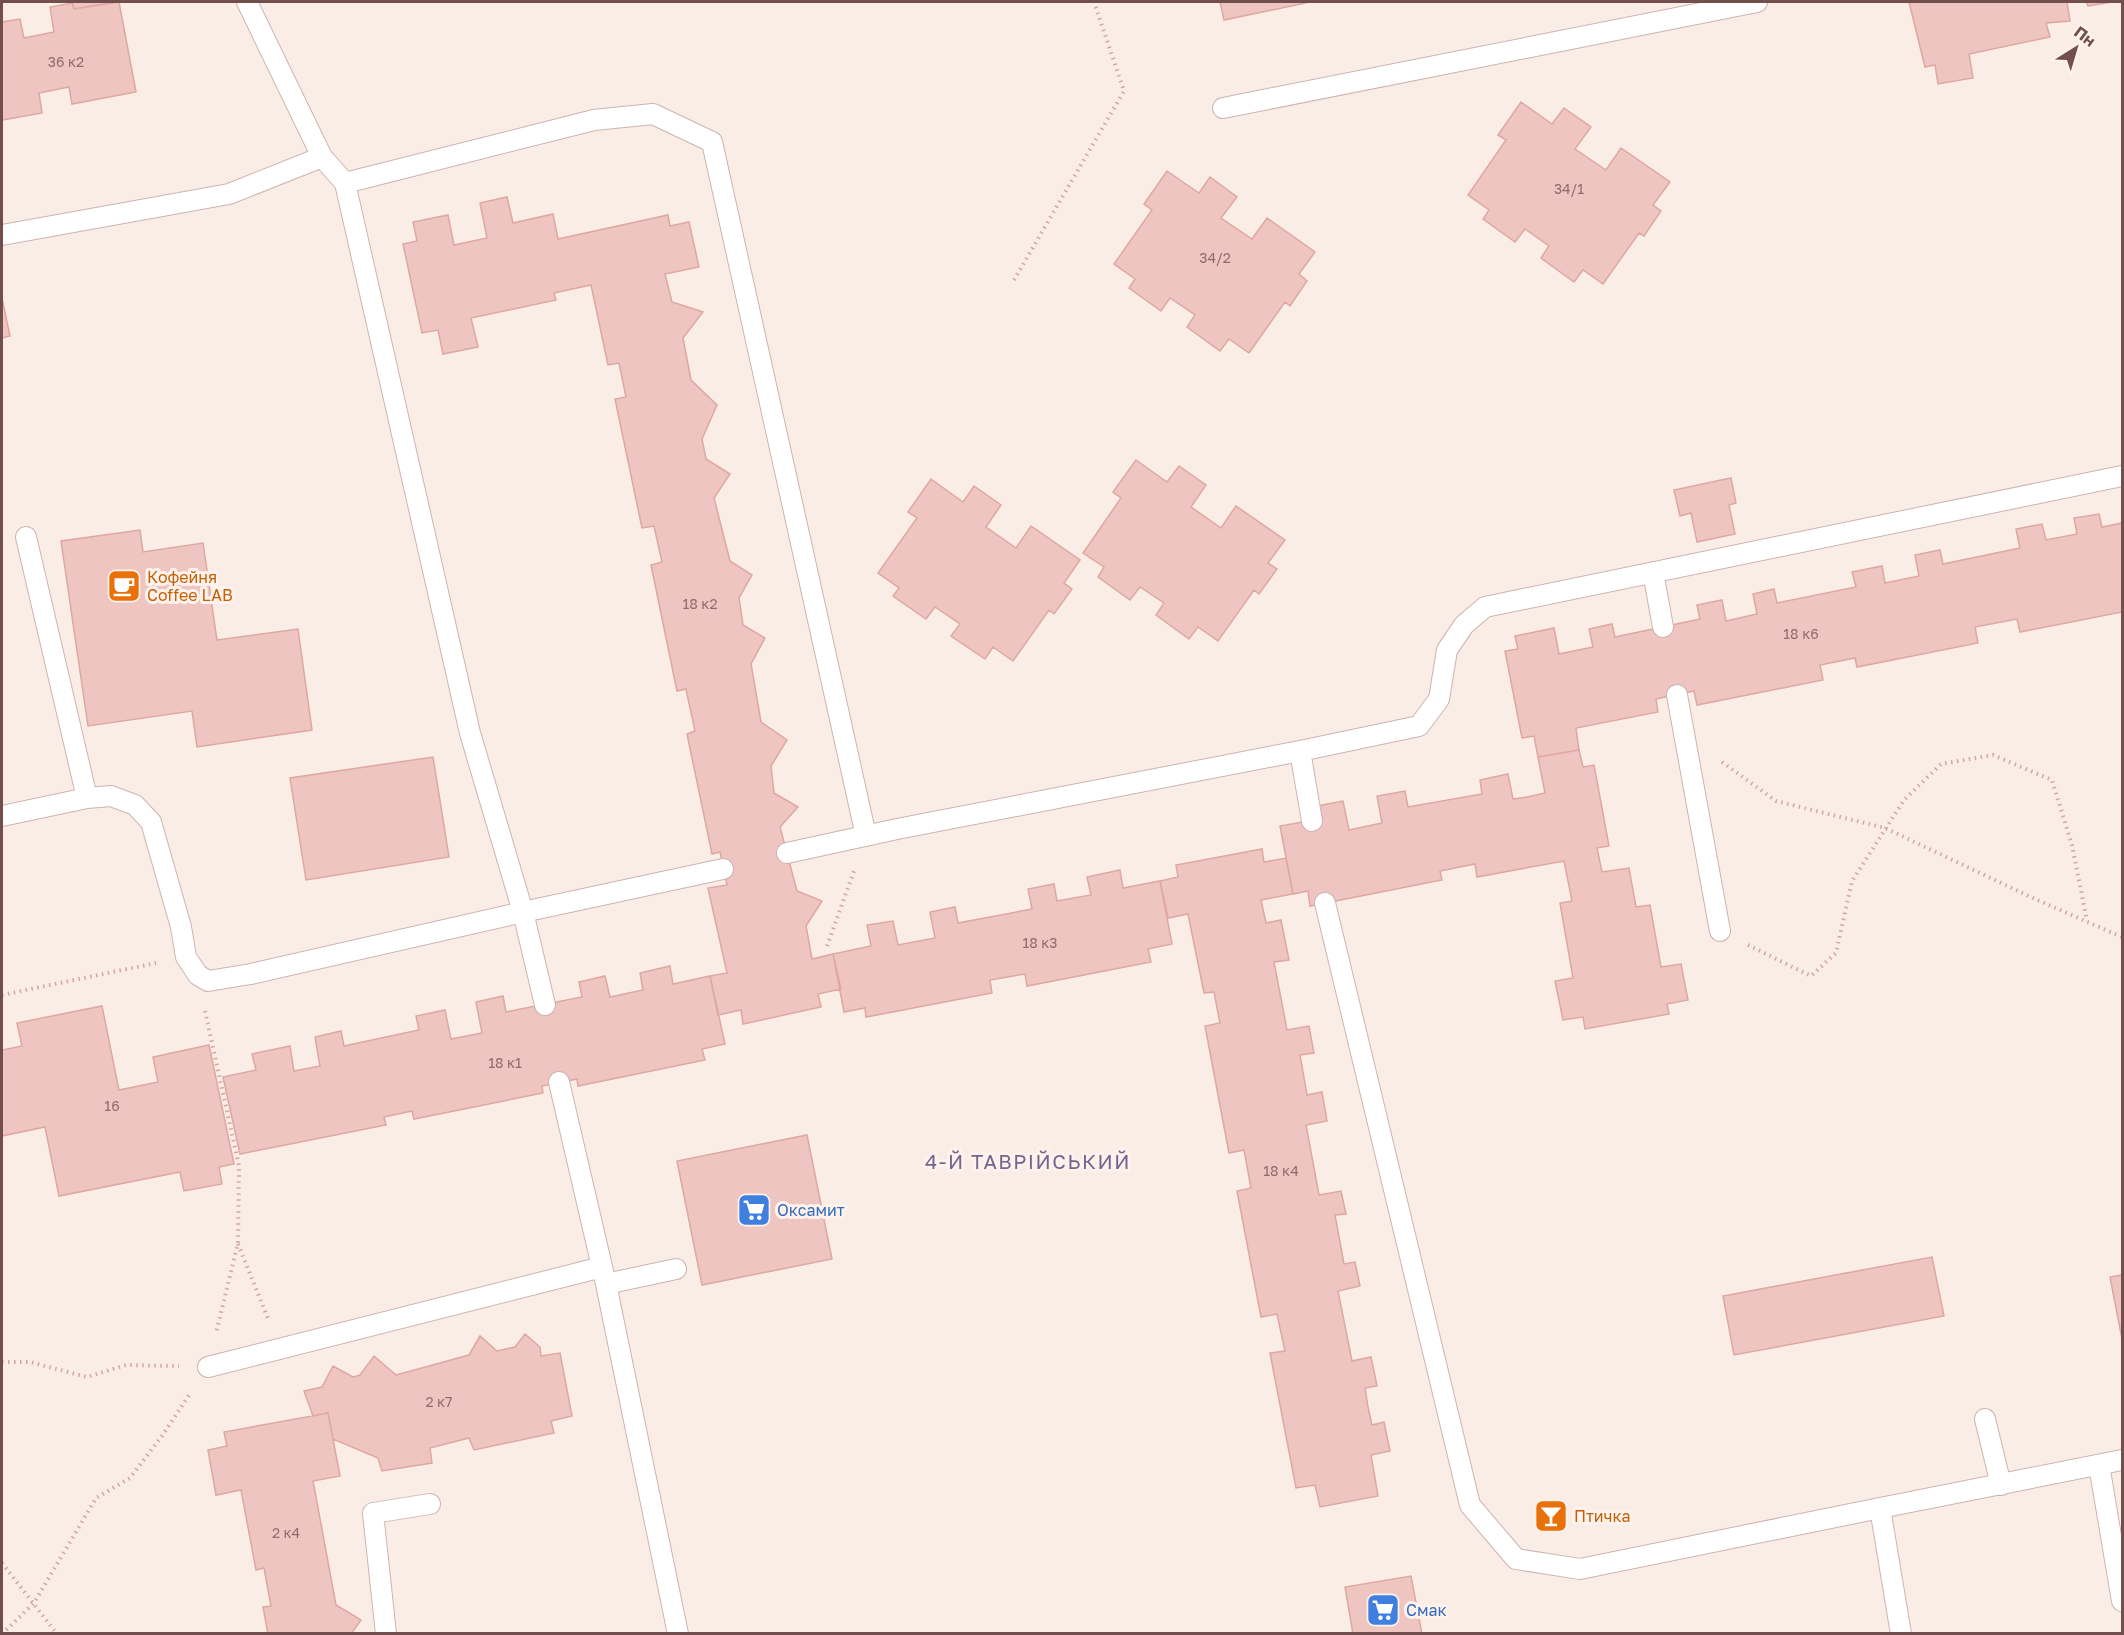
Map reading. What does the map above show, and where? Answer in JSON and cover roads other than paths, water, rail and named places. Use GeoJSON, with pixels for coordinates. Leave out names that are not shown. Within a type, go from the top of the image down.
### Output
{"type":"FeatureCollection","features":[{"type":"Feature","properties":{"kind":"lane"},"geometry":{"type":"LineString","coordinates":[[247,2],[322,157],[345,183],[470,733],[523,912],[544,1005]]}},
{"type":"Feature","properties":{"kind":"lane"},"geometry":{"type":"LineString","coordinates":[[1223,108],[1758,2]]}},
{"type":"Feature","properties":{"kind":"lane"},"geometry":{"type":"LineString","coordinates":[[345,183],[606,119],[653,114],[712,142],[866,836]]}},
{"type":"Feature","properties":{"kind":"lane"},"geometry":{"type":"LineString","coordinates":[[2,235],[230,194],[322,157]]}},
{"type":"Feature","properties":{"kind":"lane"},"geometry":{"type":"LineString","coordinates":[[787,853],[1419,726],[1439,699],[1447,650],[1464,625],[1485,607],[2122,476]]}},
{"type":"Feature","properties":{"kind":"lane"},"geometry":{"type":"LineString","coordinates":[[26,537],[87,798]]}},
{"type":"Feature","properties":{"kind":"lane"},"geometry":{"type":"LineString","coordinates":[[1653,572],[1663,627]]}},
{"type":"Feature","properties":{"kind":"lane"},"geometry":{"type":"LineString","coordinates":[[1677,695],[1720,931]]}},
{"type":"Feature","properties":{"kind":"lane"},"geometry":{"type":"LineString","coordinates":[[1300,751],[1312,820]]}},
{"type":"Feature","properties":{"kind":"lane"},"geometry":{"type":"LineString","coordinates":[[2,816],[87,798],[111,796],[135,806],[151,822],[181,927],[186,957],[198,975],[208,981],[251,974],[723,869]]}},
{"type":"Feature","properties":{"kind":"lane"},"geometry":{"type":"LineString","coordinates":[[1325,903],[1470,1505],[1516,1559],[1580,1569],[2122,1461]]}},
{"type":"Feature","properties":{"kind":"lane"},"geometry":{"type":"LineString","coordinates":[[560,1082],[604,1275],[678,1634]]}},
{"type":"Feature","properties":{"kind":"lane"},"geometry":{"type":"LineString","coordinates":[[208,1367],[280,1348],[604,1275],[676,1269]]}},
{"type":"Feature","properties":{"kind":"lane"},"geometry":{"type":"LineString","coordinates":[[1985,1419],[2001,1485]]}},
{"type":"Feature","properties":{"kind":"lane"},"geometry":{"type":"LineString","coordinates":[[2098,1465],[2122,1601]]}},
{"type":"Feature","properties":{"kind":"lane"},"geometry":{"type":"LineString","coordinates":[[386,1634],[373,1513],[430,1504]]}},
{"type":"Feature","properties":{"kind":"lane"},"geometry":{"type":"LineString","coordinates":[[1880,1508],[1901,1634]]}},
{"type":"Feature","properties":{"kind":"place","name":"Кофейня Coffee LAB"},"geometry":{"type":"Point","coordinates":[124,586]}},
{"type":"Feature","properties":{"kind":"place","name":"Оксамит"},"geometry":{"type":"Point","coordinates":[754,1210]}},
{"type":"Feature","properties":{"kind":"place","name":"Птичка"},"geometry":{"type":"Point","coordinates":[1551,1516]}},
{"type":"Feature","properties":{"kind":"place","name":"Смак"},"geometry":{"type":"Point","coordinates":[1383,1610]}},
{"type":"Feature","properties":{"kind":"district","name":"4-Й ТАВРІЙСЬКИЙ"},"geometry":{"type":"Point","coordinates":[1028,1162]}}]}
